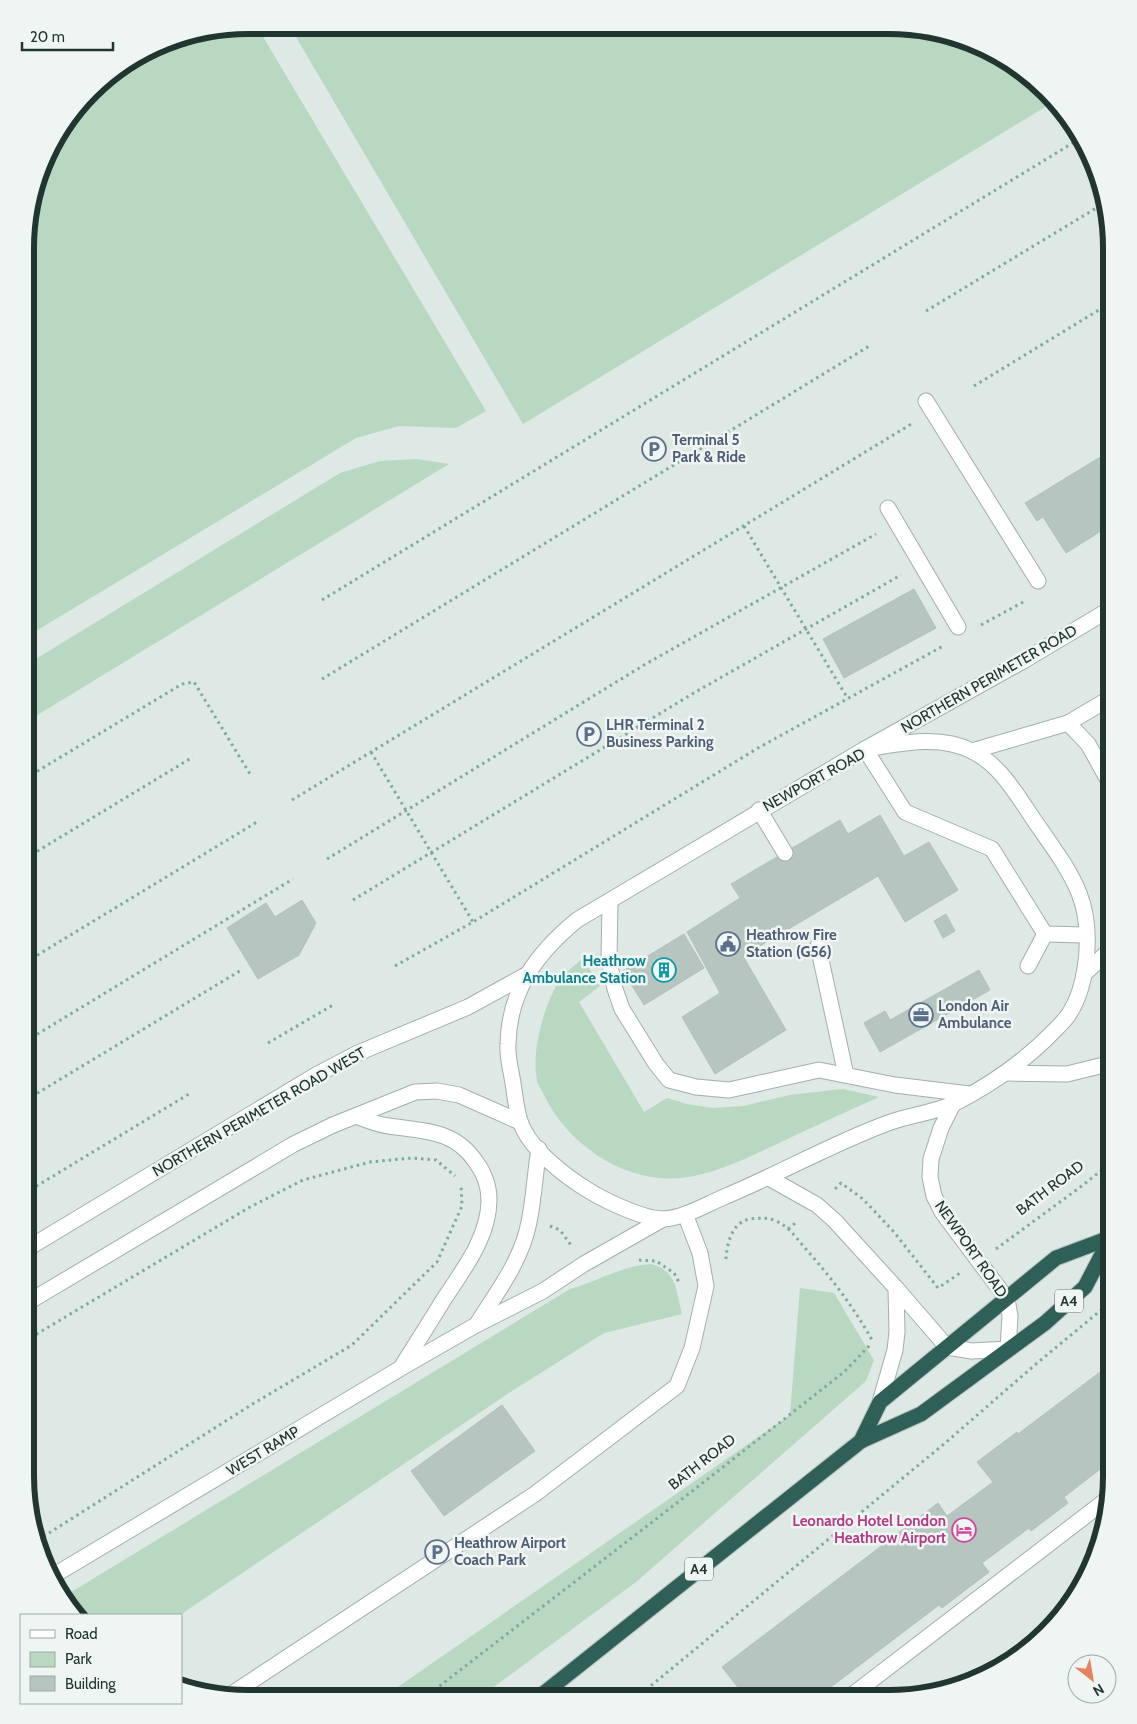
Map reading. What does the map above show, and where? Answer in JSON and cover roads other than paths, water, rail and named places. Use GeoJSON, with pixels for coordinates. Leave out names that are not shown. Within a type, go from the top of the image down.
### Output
{"type":"FeatureCollection","features":[{"type":"Feature","properties":{"kind":"highway","name":"A4"},"geometry":{"type":"LineString","coordinates":[[861,1441],[880,1402],[1056,1258],[1103,1240]]}},
{"type":"Feature","properties":{"kind":"highway","name":"A4"},"geometry":{"type":"LineString","coordinates":[[548,1690],[861,1441],[921,1414],[1045,1323],[1085,1287],[1103,1252]]}},
{"type":"Feature","properties":{"kind":"street"},"geometry":{"type":"LineString","coordinates":[[926,401],[1038,581]]}},
{"type":"Feature","properties":{"kind":"street"},"geometry":{"type":"LineString","coordinates":[[888,508],[958,627]]}},
{"type":"Feature","properties":{"kind":"street","name":"NORTHERN PERIMETER ROAD"},"geometry":{"type":"LineString","coordinates":[[865,749],[1024,662],[1103,614]]}},
{"type":"Feature","properties":{"kind":"street"},"geometry":{"type":"LineString","coordinates":[[972,751],[1068,723],[1103,702]]}},
{"type":"Feature","properties":{"kind":"street"},"geometry":{"type":"LineString","coordinates":[[1068,723],[1088,744],[1103,771]]}},
{"type":"Feature","properties":{"kind":"street","name":"NEWPORT ROAD"},"geometry":{"type":"LineString","coordinates":[[526,975],[556,937],[577,920],[759,810],[865,749],[922,741],[938,741],[972,751],[995,766],[1012,787],[1067,870],[1079,894],[1084,911],[1087,953],[1084,974],[1067,1018],[1037,1049],[1006,1073],[953,1104],[941,1128],[931,1159],[930,1177],[934,1196],[942,1212],[1007,1299],[1010,1316],[1008,1349]]}},
{"type":"Feature","properties":{"kind":"street"},"geometry":{"type":"LineString","coordinates":[[865,749],[905,812],[992,849],[1045,934]]}},
{"type":"Feature","properties":{"kind":"street"},"geometry":{"type":"LineString","coordinates":[[759,810],[785,852]]}},
{"type":"Feature","properties":{"kind":"street"},"geometry":{"type":"LineString","coordinates":[[610,901],[609,961],[615,989],[622,1009],[656,1064],[669,1080],[696,1087],[729,1090],[819,1070],[895,1085],[969,1094]]}},
{"type":"Feature","properties":{"kind":"street"},"geometry":{"type":"LineString","coordinates":[[1045,934],[1086,935]]}},
{"type":"Feature","properties":{"kind":"street"},"geometry":{"type":"LineString","coordinates":[[1028,966],[1045,934]]}},
{"type":"Feature","properties":{"kind":"street"},"geometry":{"type":"LineString","coordinates":[[818,946],[846,1075]]}},
{"type":"Feature","properties":{"kind":"street"},"geometry":{"type":"LineString","coordinates":[[1084,974],[1103,956]]}},
{"type":"Feature","properties":{"kind":"street"},"geometry":{"type":"LineString","coordinates":[[526,975],[514,1006],[507,1046],[520,1122],[529,1137],[557,1169],[602,1198],[637,1213],[663,1219],[685,1214],[769,1178],[888,1123],[953,1104]]}},
{"type":"Feature","properties":{"kind":"street","name":"NORTHERN PERIMETER ROAD WEST"},"geometry":{"type":"LineString","coordinates":[[34,1245],[316,1075],[358,1053],[468,1007],[526,975]]}},
{"type":"Feature","properties":{"kind":"street"},"geometry":{"type":"LineString","coordinates":[[1006,1073],[1067,1074],[1103,1065]]}},
{"type":"Feature","properties":{"kind":"street"},"geometry":{"type":"LineString","coordinates":[[34,1299],[294,1144],[333,1124],[414,1092],[437,1091],[459,1095],[520,1122]]}},
{"type":"Feature","properties":{"kind":"street"},"geometry":{"type":"LineString","coordinates":[[356,1116],[387,1126],[411,1128],[445,1136],[460,1144],[473,1156],[488,1184],[488,1212],[484,1230],[472,1254],[401,1368]]}},
{"type":"Feature","properties":{"kind":"street","name":"WEST RAMP"},"geometry":{"type":"LineString","coordinates":[[476,1325],[514,1264],[524,1240],[530,1221],[539,1149]]}},
{"type":"Feature","properties":{"kind":"street"},"geometry":{"type":"LineString","coordinates":[[769,1178],[817,1205],[835,1222],[947,1347],[972,1351],[1008,1349]]}},
{"type":"Feature","properties":{"kind":"street"},"geometry":{"type":"LineString","coordinates":[[237,1690],[535,1494],[676,1386],[692,1348],[706,1286],[700,1253],[685,1214]]}},
{"type":"Feature","properties":{"kind":"street","name":"WEST RAMP"},"geometry":{"type":"LineString","coordinates":[[57,1573],[401,1368],[476,1325],[543,1291],[584,1264],[663,1219]]}},
{"type":"Feature","properties":{"kind":"street"},"geometry":{"type":"LineString","coordinates":[[880,1402],[895,1350],[897,1332],[896,1288]]}},
{"type":"Feature","properties":{"kind":"street"},"geometry":{"type":"LineString","coordinates":[[859,1690],[1101,1504]]}},
{"type":"Feature","properties":{"kind":"place","name":"Terminal 5 Park & Ride"},"geometry":{"type":"Point","coordinates":[654,449]}},
{"type":"Feature","properties":{"kind":"place","name":"LHR Terminal 2 Business Parking"},"geometry":{"type":"Point","coordinates":[589,734]}},
{"type":"Feature","properties":{"kind":"place","name":"Heathrow Fire Station (G56)"},"geometry":{"type":"Point","coordinates":[728,944]}},
{"type":"Feature","properties":{"kind":"place","name":"Heathrow Ambulance Station"},"geometry":{"type":"Point","coordinates":[664,970]}},
{"type":"Feature","properties":{"kind":"place","name":"London Air Ambulance"},"geometry":{"type":"Point","coordinates":[921,1015]}},
{"type":"Feature","properties":{"kind":"place","name":"Leonardo Hotel London Heathrow Airport"},"geometry":{"type":"Point","coordinates":[964,1530]}},
{"type":"Feature","properties":{"kind":"place","name":"Heathrow Airport Coach Park"},"geometry":{"type":"Point","coordinates":[437,1552]}}]}
